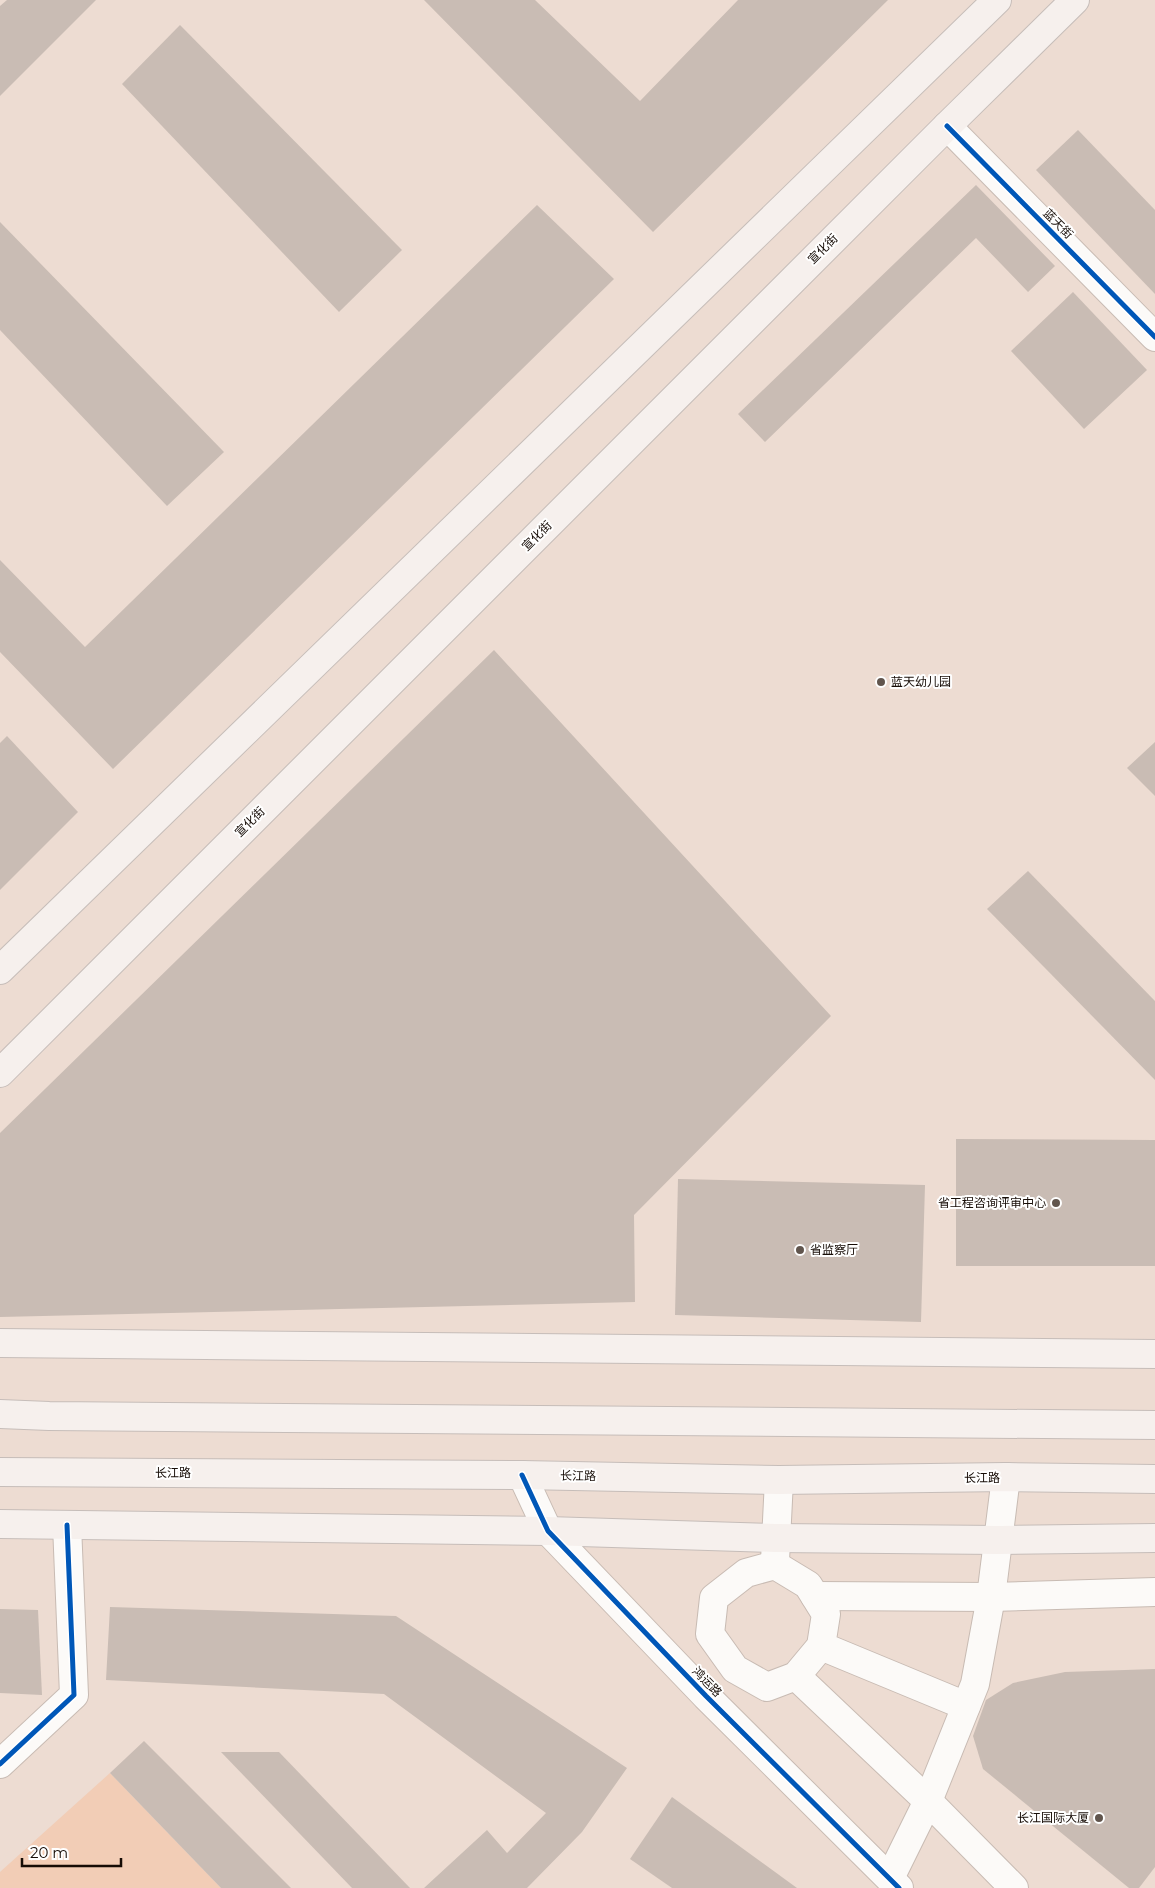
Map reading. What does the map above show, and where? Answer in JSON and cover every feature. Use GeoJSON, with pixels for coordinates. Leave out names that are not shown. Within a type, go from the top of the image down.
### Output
{"type":"FeatureCollection","features":[{"type":"Feature","properties":{"kind":"main road"},"geometry":{"type":"LineString","coordinates":[[0,970],[997,0]]}},
{"type":"Feature","properties":{"kind":"main road","name":"宣化街"},"geometry":{"type":"LineString","coordinates":[[0,1073],[1075,0]]}},
{"type":"Feature","properties":{"kind":"main road"},"geometry":{"type":"LineString","coordinates":[[0,1343],[1155,1354]]}},
{"type":"Feature","properties":{"kind":"main road"},"geometry":{"type":"LineString","coordinates":[[0,1414],[49,1416],[1155,1425]]}},
{"type":"Feature","properties":{"kind":"main road","name":"长江路"},"geometry":{"type":"LineString","coordinates":[[0,1472],[522,1475],[779,1480],[1155,1479]]}},
{"type":"Feature","properties":{"kind":"main road"},"geometry":{"type":"LineString","coordinates":[[0,1524],[548,1531],[775,1538],[999,1540],[1155,1538]]}},
{"type":"Feature","properties":{"kind":"street","name":"蓝天街"},"geometry":{"type":"LineString","coordinates":[[947,126],[1155,337]]}},
{"type":"Feature","properties":{"kind":"street","name":"鸿运路"},"geometry":{"type":"LineString","coordinates":[[522,1475],[548,1531],[706,1696],[894,1883]]}},
{"type":"Feature","properties":{"kind":"street"},"geometry":{"type":"LineString","coordinates":[[894,1883],[975,1684],[991,1597],[1006,1478]]}},
{"type":"Feature","properties":{"kind":"street"},"geometry":{"type":"LineString","coordinates":[[775,1565],[779,1480]]}},
{"type":"Feature","properties":{"kind":"street"},"geometry":{"type":"LineString","coordinates":[[0,1764],[74,1695],[68,1525]]}},
{"type":"Feature","properties":{"kind":"street"},"geometry":{"type":"LineString","coordinates":[[775,1565],[808,1585],[815,1596],[826,1614],[821,1646],[796,1676],[766,1688],[735,1669],[710,1634],[714,1598],[746,1573],[775,1565]]}},
{"type":"Feature","properties":{"kind":"street"},"geometry":{"type":"LineString","coordinates":[[815,1596],[991,1597],[1155,1592]]}},
{"type":"Feature","properties":{"kind":"street"},"geometry":{"type":"LineString","coordinates":[[821,1646],[966,1706]]}},
{"type":"Feature","properties":{"kind":"street"},"geometry":{"type":"LineString","coordinates":[[706,1696],[735,1669]]}},
{"type":"Feature","properties":{"kind":"street"},"geometry":{"type":"LineString","coordinates":[[796,1676],[928,1801],[1014,1888]]}},
{"type":"Feature","properties":{"kind":"shaded area"},"geometry":{"type":"Polygon","coordinates":[[[110,1773],[221,1888],[0,1888],[0,1872],[110,1773]]]}},
{"type":"Feature","properties":{"kind":"building"},"geometry":{"type":"Polygon","coordinates":[[[7,0],[96,0],[0,96],[0,6],[7,0]]]}},
{"type":"Feature","properties":{"kind":"building"},"geometry":{"type":"Polygon","coordinates":[[[424,0],[535,0],[640,101],[738,0],[888,0],[653,232],[424,0]]]}},
{"type":"Feature","properties":{"kind":"building"},"geometry":{"type":"Polygon","coordinates":[[[180,25],[402,250],[339,312],[122,84],[180,25]]]}},
{"type":"Feature","properties":{"kind":"building"},"geometry":{"type":"Polygon","coordinates":[[[1078,130],[1155,210],[1155,294],[1036,170],[1078,130]]]}},
{"type":"Feature","properties":{"kind":"building"},"geometry":{"type":"Polygon","coordinates":[[[976,185],[1055,266],[1028,292],[976,238],[765,442],[738,414],[976,185]]]}},
{"type":"Feature","properties":{"kind":"building"},"geometry":{"type":"Polygon","coordinates":[[[537,205],[614,279],[113,769],[0,652],[0,560],[85,647],[537,205]]]}},
{"type":"Feature","properties":{"kind":"building"},"geometry":{"type":"Polygon","coordinates":[[[0,222],[224,452],[167,506],[0,330],[0,222]]]}},
{"type":"Feature","properties":{"kind":"building"},"geometry":{"type":"Polygon","coordinates":[[[1073,292],[1147,370],[1084,429],[1011,351],[1073,292]]]}},
{"type":"Feature","properties":{"kind":"building"},"geometry":{"type":"Polygon","coordinates":[[[494,650],[831,1016],[634,1215],[635,1302],[0,1317],[0,1133],[494,650]]]}},
{"type":"Feature","properties":{"kind":"building"},"geometry":{"type":"Polygon","coordinates":[[[7,736],[78,812],[0,890],[0,743],[7,736]]]}},
{"type":"Feature","properties":{"kind":"building"},"geometry":{"type":"Polygon","coordinates":[[[1155,742],[1155,796],[1127,768],[1155,742]]]}},
{"type":"Feature","properties":{"kind":"building"},"geometry":{"type":"Polygon","coordinates":[[[1028,871],[1155,1001],[1155,1080],[987,909],[1028,871]]]}},
{"type":"Feature","properties":{"kind":"building","name":"省工程咨询评审中心"},"geometry":{"type":"Polygon","coordinates":[[[956,1139],[1155,1140],[1155,1266],[956,1266],[956,1139]]]}},
{"type":"Feature","properties":{"kind":"building","name":"省监察厅"},"geometry":{"type":"Polygon","coordinates":[[[678,1179],[925,1185],[921,1322],[675,1315],[678,1179]]]}},
{"type":"Feature","properties":{"kind":"building"},"geometry":{"type":"Polygon","coordinates":[[[110,1607],[396,1616],[627,1768],[582,1832],[527,1888],[424,1888],[487,1830],[507,1853],[546,1813],[384,1694],[106,1680],[110,1607]]]}},
{"type":"Feature","properties":{"kind":"building"},"geometry":{"type":"Polygon","coordinates":[[[0,1609],[38,1610],[42,1695],[0,1693],[0,1609]]]}},
{"type":"Feature","properties":{"kind":"building","name":"长江国际大厦"},"geometry":{"type":"Polygon","coordinates":[[[1155,1669],[1155,1867],[1139,1888],[1129,1888],[983,1769],[973,1736],[986,1700],[1013,1683],[1065,1672],[1155,1669]]]}},
{"type":"Feature","properties":{"kind":"building"},"geometry":{"type":"Polygon","coordinates":[[[144,1741],[291,1888],[221,1888],[110,1773],[144,1741]]]}},
{"type":"Feature","properties":{"kind":"building"},"geometry":{"type":"Polygon","coordinates":[[[221,1752],[279,1752],[410,1888],[352,1888],[221,1752]]]}},
{"type":"Feature","properties":{"kind":"building"},"geometry":{"type":"Polygon","coordinates":[[[672,1797],[797,1888],[672,1888],[630,1859],[672,1797]]]}},
{"type":"Feature","properties":{"kind":"cycle path"},"geometry":{"type":"LineString","coordinates":[[947,126],[1155,337]]}},
{"type":"Feature","properties":{"kind":"cycle path"},"geometry":{"type":"LineString","coordinates":[[522,1475],[548,1531],[706,1696],[899,1888]]}},
{"type":"Feature","properties":{"kind":"cycle path"},"geometry":{"type":"LineString","coordinates":[[0,1764],[74,1695],[67,1525]]}},
{"type":"Feature","properties":{"kind":"place","name":"蓝天幼儿园"},"geometry":{"type":"Point","coordinates":[881,682]}},
{"type":"Feature","properties":{"kind":"place","name":"省工程咨询评审中心"},"geometry":{"type":"Point","coordinates":[1056,1203]}},
{"type":"Feature","properties":{"kind":"place","name":"省监察厅"},"geometry":{"type":"Point","coordinates":[800,1250]}},
{"type":"Feature","properties":{"kind":"place","name":"长江国际大厦"},"geometry":{"type":"Point","coordinates":[1099,1818]}}]}
